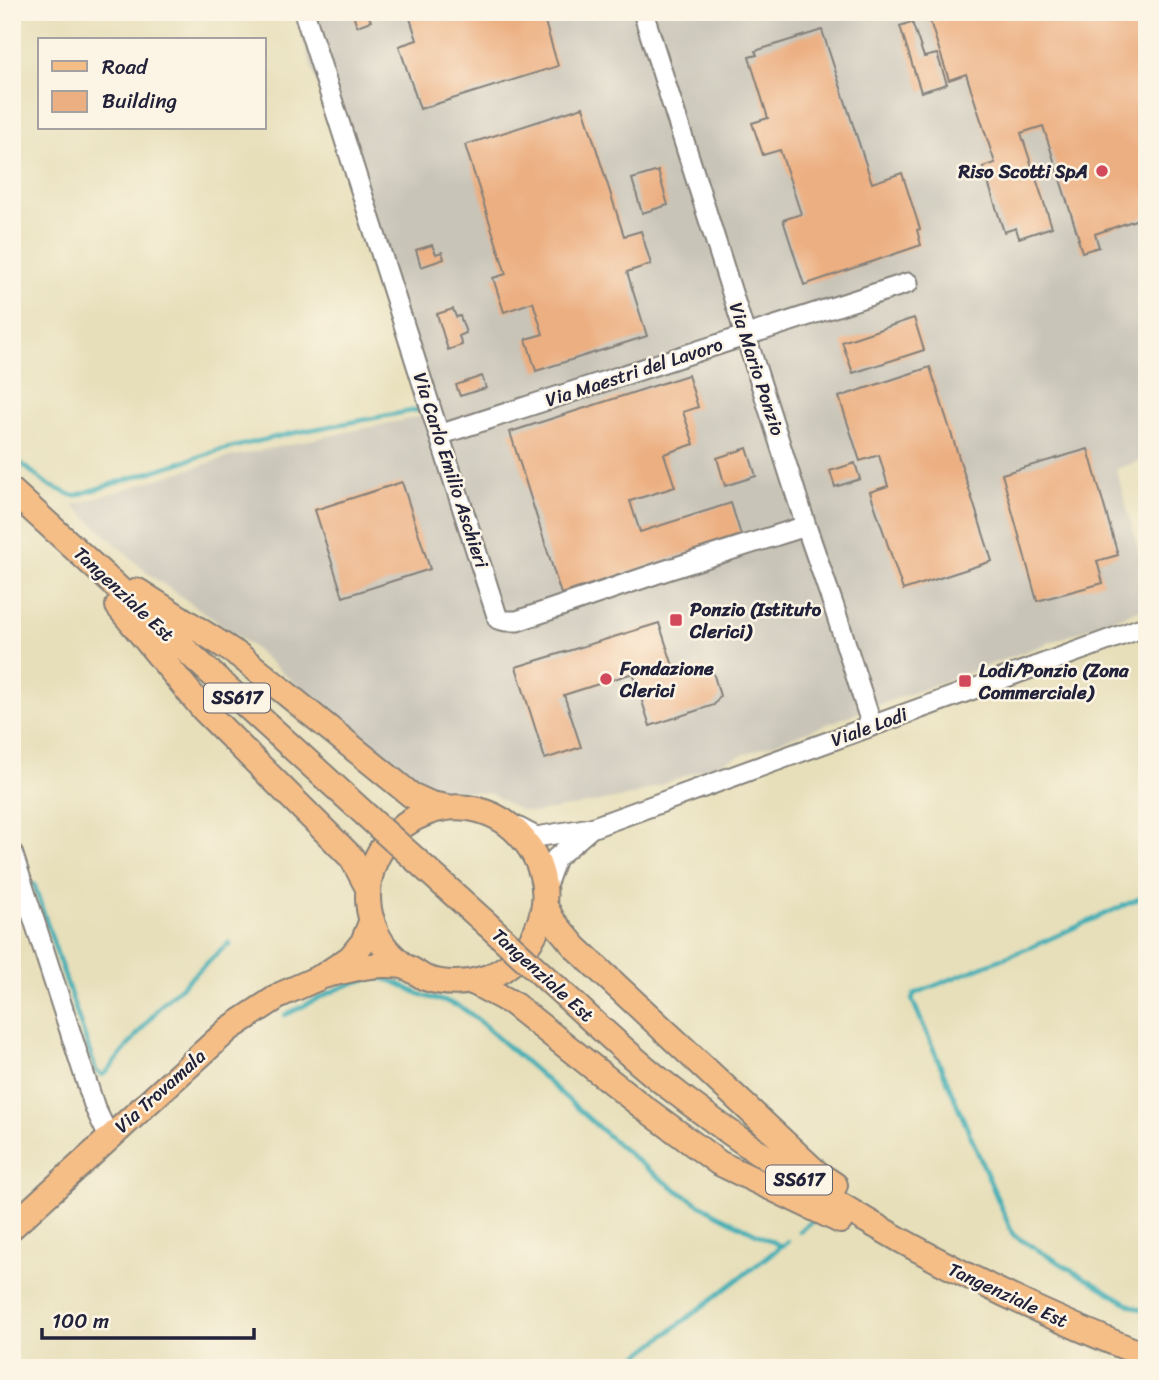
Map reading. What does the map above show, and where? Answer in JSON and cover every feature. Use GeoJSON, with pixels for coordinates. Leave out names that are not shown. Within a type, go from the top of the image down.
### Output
{"type":"FeatureCollection","features":[{"type":"Feature","properties":{"kind":"main road","name":"Tangenziale Est"},"geometry":{"type":"LineString","coordinates":[[12,491],[657,1078],[722,1127],[874,1227],[994,1289],[1147,1356]]}},
{"type":"Feature","properties":{"kind":"main road"},"geometry":{"type":"LineString","coordinates":[[97,569],[144,594],[240,656],[411,795],[431,804],[475,809],[499,818],[517,831],[531,848],[541,869],[544,897],[553,921],[576,948],[817,1173],[892,1225],[1007,1286],[1045,1302],[1083,1329]]}},
{"type":"Feature","properties":{"kind":"main road"},"geometry":{"type":"LineString","coordinates":[[97,569],[111,597],[204,710],[352,859],[368,888]]}},
{"type":"Feature","properties":{"kind":"main road"},"geometry":{"type":"LineString","coordinates":[[451,807],[430,811],[394,832],[373,867],[368,888],[372,920],[384,946],[404,966],[426,978],[452,983],[473,982],[491,976],[507,967],[533,939],[540,922],[544,897]]}},
{"type":"Feature","properties":{"kind":"main road","name":"Via Trovamala"},"geometry":{"type":"LineString","coordinates":[[12,1227],[229,1029],[282,994],[323,976],[350,958],[363,942],[372,920]]}},
{"type":"Feature","properties":{"kind":"main road","name":"Via Trovamala"},"geometry":{"type":"LineString","coordinates":[[323,976],[366,966],[404,966]]}},
{"type":"Feature","properties":{"kind":"main road"},"geometry":{"type":"LineString","coordinates":[[473,982],[512,1003],[643,1107],[719,1163],[1026,1316],[1083,1329]]}},
{"type":"Feature","properties":{"kind":"street","name":"Via Carlo Emilio Aschieri"},"geometry":{"type":"LineString","coordinates":[[304,12],[498,619],[517,621],[806,526]]}},
{"type":"Feature","properties":{"kind":"street","name":"Via Mario Ponzio"},"geometry":{"type":"LineString","coordinates":[[643,12],[872,726]]}},
{"type":"Feature","properties":{"kind":"street","name":"Via Maestri del Lavoro"},"geometry":{"type":"LineString","coordinates":[[439,435],[908,283]]}},
{"type":"Feature","properties":{"kind":"street","name":"Viale Lodi"},"geometry":{"type":"LineString","coordinates":[[499,818],[536,837],[591,828],[1147,626]]}},
{"type":"Feature","properties":{"kind":"street","name":"Viale Lodi"},"geometry":{"type":"LineString","coordinates":[[544,897],[556,858],[591,828]]}},
{"type":"Feature","properties":{"kind":"street"},"geometry":{"type":"LineString","coordinates":[[12,852],[95,1108],[109,1137]]}},
{"type":"Feature","properties":{"kind":"shaded area"},"geometry":{"type":"Polygon","coordinates":[[[294,12],[1147,12],[1147,459],[1116,469],[1147,580],[1147,607],[630,796],[535,813],[517,809],[492,794],[468,791],[435,793],[417,788],[249,644],[146,572],[73,505],[226,458],[423,416],[294,12]]]}},
{"type":"Feature","properties":{"kind":"building"},"geometry":{"type":"Polygon","coordinates":[[[352,12],[376,13],[368,15],[371,21],[357,26],[352,12]]]}},
{"type":"Feature","properties":{"kind":"building"},"geometry":{"type":"Polygon","coordinates":[[[408,12],[542,12],[558,66],[420,109],[399,46],[417,40],[408,12]]]}},
{"type":"Feature","properties":{"kind":"building","name":"Riso Scotti SpA"},"geometry":{"type":"Polygon","coordinates":[[[927,12],[1147,12],[1147,216],[1095,234],[1099,247],[1082,252],[1043,126],[1021,133],[1052,227],[1019,238],[1016,228],[1004,232],[983,167],[995,163],[966,74],[949,80],[927,12]]]}},
{"type":"Feature","properties":{"kind":"building"},"geometry":{"type":"Polygon","coordinates":[[[912,22],[924,57],[937,54],[947,84],[921,92],[900,26],[912,22]]]}},
{"type":"Feature","properties":{"kind":"building"},"geometry":{"type":"Polygon","coordinates":[[[822,30],[872,183],[902,173],[920,229],[917,230],[921,245],[804,285],[783,220],[801,214],[780,150],[763,155],[752,123],[768,118],[749,57],[757,55],[755,51],[822,30]]]}},
{"type":"Feature","properties":{"kind":"building"},"geometry":{"type":"Polygon","coordinates":[[[583,107],[624,236],[641,231],[651,264],[627,272],[647,336],[536,371],[526,339],[543,334],[533,302],[504,312],[493,278],[506,274],[465,145],[583,107]]]}},
{"type":"Feature","properties":{"kind":"building"},"geometry":{"type":"Polygon","coordinates":[[[658,171],[668,205],[642,213],[632,179],[658,171]]]}},
{"type":"Feature","properties":{"kind":"building"},"geometry":{"type":"Polygon","coordinates":[[[432,245],[436,254],[442,252],[444,259],[421,267],[416,250],[432,245]]]}},
{"type":"Feature","properties":{"kind":"building"},"geometry":{"type":"Polygon","coordinates":[[[453,309],[456,317],[460,316],[466,333],[459,336],[462,345],[448,350],[437,314],[453,309]]]}},
{"type":"Feature","properties":{"kind":"building"},"geometry":{"type":"Polygon","coordinates":[[[914,318],[924,350],[853,373],[842,342],[914,318]]]}},
{"type":"Feature","properties":{"kind":"building"},"geometry":{"type":"Polygon","coordinates":[[[930,367],[992,561],[903,590],[870,492],[888,486],[879,455],[860,461],[839,397],[930,367]]]}},
{"type":"Feature","properties":{"kind":"building"},"geometry":{"type":"Polygon","coordinates":[[[688,375],[698,407],[683,412],[694,444],[664,454],[675,487],[630,501],[640,532],[731,503],[741,535],[561,594],[510,432],[688,375]]]}},
{"type":"Feature","properties":{"kind":"building"},"geometry":{"type":"Polygon","coordinates":[[[482,376],[486,388],[460,396],[456,385],[482,376]]]}},
{"type":"Feature","properties":{"kind":"building"},"geometry":{"type":"Polygon","coordinates":[[[747,448],[756,476],[725,486],[717,458],[747,448]]]}},
{"type":"Feature","properties":{"kind":"building"},"geometry":{"type":"Polygon","coordinates":[[[1088,449],[1118,555],[1097,561],[1103,583],[1037,601],[1002,474],[1088,449]]]}},
{"type":"Feature","properties":{"kind":"building"},"geometry":{"type":"Polygon","coordinates":[[[855,463],[860,479],[835,487],[830,471],[855,463]]]}},
{"type":"Feature","properties":{"kind":"building"},"geometry":{"type":"Polygon","coordinates":[[[402,482],[430,569],[343,597],[315,510],[402,482]]]}},
{"type":"Feature","properties":{"kind":"building"},"geometry":{"type":"Polygon","coordinates":[[[659,623],[676,675],[701,666],[713,672],[720,696],[714,705],[650,726],[633,673],[564,695],[581,747],[545,759],[516,667],[659,623]]]}},
{"type":"Feature","properties":{"kind":"waterway"},"geometry":{"type":"LineString","coordinates":[[12,456],[48,485],[74,496],[217,451],[293,433],[417,410]]}},
{"type":"Feature","properties":{"kind":"waterway"},"geometry":{"type":"LineString","coordinates":[[34,884],[96,1071],[102,1075],[162,1004],[229,943],[230,945]]}},
{"type":"Feature","properties":{"kind":"waterway"},"geometry":{"type":"LineString","coordinates":[[1147,895],[1036,945],[914,994],[912,999],[1013,1235],[1132,1306],[1147,1312]]}},
{"type":"Feature","properties":{"kind":"waterway"},"geometry":{"type":"LineString","coordinates":[[285,1015],[356,982],[378,978],[390,980],[422,995],[457,1006],[480,1021],[652,1172],[726,1219],[781,1246]]}},
{"type":"Feature","properties":{"kind":"waterway"},"geometry":{"type":"LineString","coordinates":[[800,1231],[815,1219]]}},
{"type":"Feature","properties":{"kind":"waterway"},"geometry":{"type":"LineString","coordinates":[[622,1368],[788,1241]]}},
{"type":"Feature","properties":{"kind":"place","name":"Riso Scotti SpA"},"geometry":{"type":"Point","coordinates":[1102,171]}},
{"type":"Feature","properties":{"kind":"place","name":"Ponzio (Istituto Clerici)"},"geometry":{"type":"Point","coordinates":[676,620]}},
{"type":"Feature","properties":{"kind":"place","name":"Fondazione Clerici"},"geometry":{"type":"Point","coordinates":[606,679]}},
{"type":"Feature","properties":{"kind":"place","name":"Lodi/Ponzio (Zona Commerciale)"},"geometry":{"type":"Point","coordinates":[965,681]}}]}
